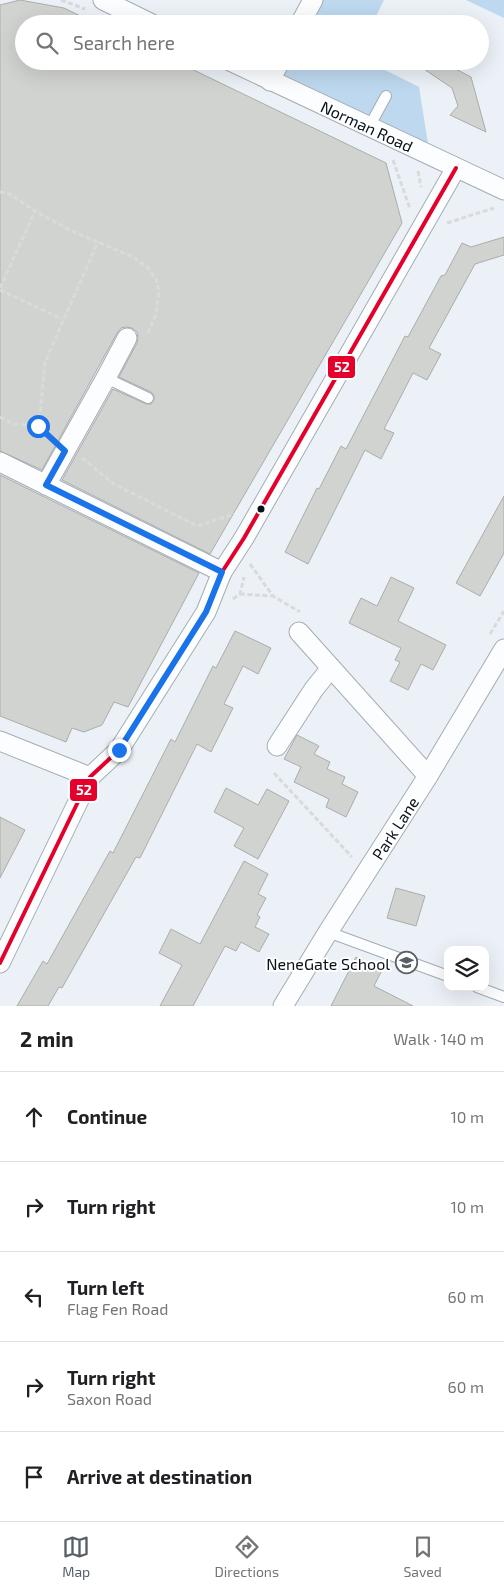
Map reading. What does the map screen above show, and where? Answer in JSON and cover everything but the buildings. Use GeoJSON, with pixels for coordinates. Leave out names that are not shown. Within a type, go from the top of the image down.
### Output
{"type":"FeatureCollection","features":[{"type":"Feature","properties":{"kind":"street"},"geometry":{"type":"LineString","coordinates":[[305,15],[313,0]]}},
{"type":"Feature","properties":{"kind":"street"},"geometry":{"type":"LineString","coordinates":[[114,2],[136,15]]}},
{"type":"Feature","properties":{"kind":"street","name":"Norman Road"},"geometry":{"type":"LineString","coordinates":[[235,70],[270,81],[456,168],[501,199]]}},
{"type":"Feature","properties":{"kind":"street"},"geometry":{"type":"LineString","coordinates":[[270,81],[276,70]]}},
{"type":"Feature","properties":{"kind":"street"},"geometry":{"type":"LineString","coordinates":[[0,963],[90,777],[119,750],[206,612],[222,572],[244,538],[456,168]]}},
{"type":"Feature","properties":{"kind":"street"},"geometry":{"type":"LineString","coordinates":[[46,485],[106,378],[126,338]]}},
{"type":"Feature","properties":{"kind":"street"},"geometry":{"type":"LineString","coordinates":[[0,462],[222,572]]}},
{"type":"Feature","properties":{"kind":"street"},"geometry":{"type":"LineString","coordinates":[[301,623],[331,668],[428,776]]}},
{"type":"Feature","properties":{"kind":"street","name":"Park Lane"},"geometry":{"type":"LineString","coordinates":[[283,1006],[428,776],[504,649]]}},
{"type":"Feature","properties":{"kind":"street"},"geometry":{"type":"LineString","coordinates":[[277,746],[314,688],[331,668]]}},
{"type":"Feature","properties":{"kind":"street"},"geometry":{"type":"LineString","coordinates":[[0,741],[90,777]]}},
{"type":"Feature","properties":{"kind":"lane"},"geometry":{"type":"LineString","coordinates":[[369,128],[386,96]]}},
{"type":"Feature","properties":{"kind":"lane"},"geometry":{"type":"LineString","coordinates":[[106,378],[148,398]]}},
{"type":"Feature","properties":{"kind":"lane"},"geometry":{"type":"LineString","coordinates":[[328,932],[444,975]]}},
{"type":"Feature","properties":{"kind":"lane"},"geometry":{"type":"LineString","coordinates":[[488,991],[504,997]]}},
{"type":"Feature","properties":{"kind":"path"},"geometry":{"type":"LineString","coordinates":[[399,158],[391,154],[412,214],[414,208]]}},
{"type":"Feature","properties":{"kind":"path"},"geometry":{"type":"LineString","coordinates":[[415,166],[420,173],[420,194]]}},
{"type":"Feature","properties":{"kind":"path"},"geometry":{"type":"LineString","coordinates":[[0,192],[8,193],[35,211],[72,231],[133,257],[148,267],[156,279],[159,292],[156,314],[145,338],[126,338]]}},
{"type":"Feature","properties":{"kind":"path"},"geometry":{"type":"LineString","coordinates":[[442,225],[501,199]]}},
{"type":"Feature","properties":{"kind":"path"},"geometry":{"type":"LineString","coordinates":[[35,211],[0,289],[62,319]]}},
{"type":"Feature","properties":{"kind":"path"},"geometry":{"type":"LineString","coordinates":[[39,426],[44,362],[98,242]]}},
{"type":"Feature","properties":{"kind":"path"},"geometry":{"type":"LineString","coordinates":[[0,417],[14,424],[39,426],[65,451],[82,458],[114,484],[197,526],[232,515],[237,506]]}},
{"type":"Feature","properties":{"kind":"path"},"geometry":{"type":"LineString","coordinates":[[248,562],[273,596],[297,610],[301,623]]}},
{"type":"Feature","properties":{"kind":"path"},"geometry":{"type":"LineString","coordinates":[[240,594],[273,596]]}},
{"type":"Feature","properties":{"kind":"path"},"geometry":{"type":"LineString","coordinates":[[487,639],[504,611]]}},
{"type":"Feature","properties":{"kind":"path"},"geometry":{"type":"LineString","coordinates":[[274,773],[366,872]]}},
{"type":"Feature","properties":{"kind":"shaded area"},"geometry":{"type":"Polygon","coordinates":[[[317,0],[384,0],[376,15],[310,15],[317,0]]]}},
{"type":"Feature","properties":{"kind":"shaded area"},"geometry":{"type":"Polygon","coordinates":[[[466,0],[504,0],[504,18],[466,0]]]}},
{"type":"Feature","properties":{"kind":"shaded area"},"geometry":{"type":"Polygon","coordinates":[[[280,70],[385,70],[419,87],[429,150],[276,79],[280,70]]]}},
{"type":"Feature","properties":{"kind":"transit line","name":"52"},"geometry":{"type":"LineString","coordinates":[[0,963],[90,777],[119,750],[206,612],[222,572],[244,538],[456,168]]}},
{"type":"Feature","properties":{"kind":"place","name":"NeneGate School"},"geometry":{"type":"Point","coordinates":[406,963]}},
{"type":"Feature","properties":{"kind":"route"},"geometry":{"type":"LineString","coordinates":[[38,426],[65,451],[46,485],[222,572],[206,612],[119,750]]}}]}
